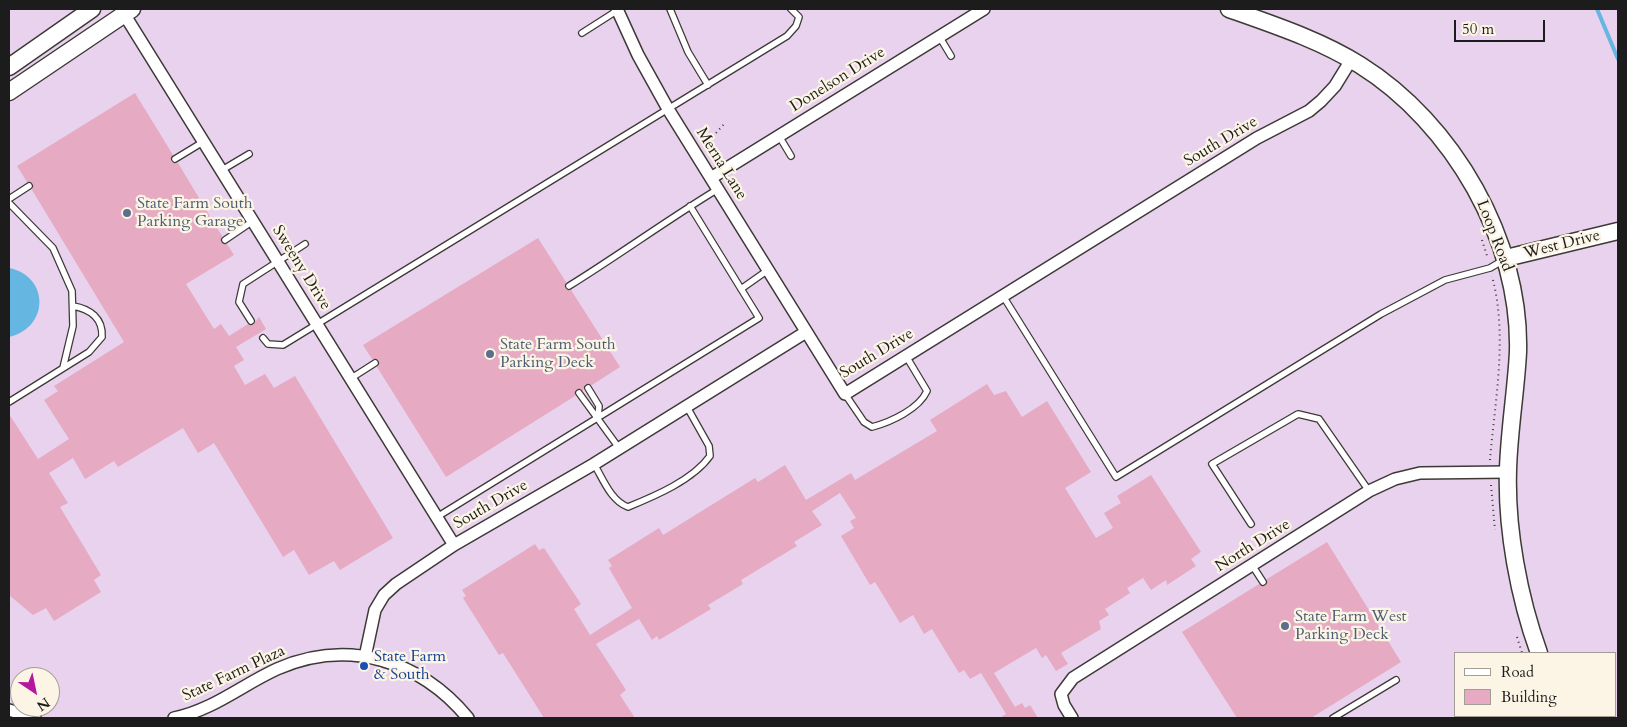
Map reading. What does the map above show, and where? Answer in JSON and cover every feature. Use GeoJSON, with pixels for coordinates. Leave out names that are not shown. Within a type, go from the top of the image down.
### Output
{"type":"FeatureCollection","features":[{"type":"Feature","properties":{"kind":"street"},"geometry":{"type":"LineString","coordinates":[[9,67],[92,9]]}},
{"type":"Feature","properties":{"kind":"street","name":"Donelson Drive"},"geometry":{"type":"LineString","coordinates":[[710,178],[984,9]]}},
{"type":"Feature","properties":{"kind":"street","name":"Loop Road"},"geometry":{"type":"LineString","coordinates":[[1229,9],[1316,41],[1351,60],[1384,82],[1425,118],[1452,150],[1481,200],[1506,258],[1514,291],[1518,352],[1508,472],[1515,558],[1529,626],[1539,652]]}},
{"type":"Feature","properties":{"kind":"street","name":"Merna Lane"},"geometry":{"type":"LineString","coordinates":[[618,10],[638,55],[668,109],[806,332]]}},
{"type":"Feature","properties":{"kind":"street"},"geometry":{"type":"LineString","coordinates":[[9,92],[126,11]]}},
{"type":"Feature","properties":{"kind":"street","name":"Sweeny Drive"},"geometry":{"type":"LineString","coordinates":[[126,11],[316,324],[454,545]]}},
{"type":"Feature","properties":{"kind":"street","name":"South Drive"},"geometry":{"type":"LineString","coordinates":[[365,656],[375,610],[384,595],[396,584],[454,545],[594,464],[806,332],[845,394],[1257,138],[1309,111],[1335,86],[1351,60]]}},
{"type":"Feature","properties":{"kind":"street","name":"West Drive"},"geometry":{"type":"LineString","coordinates":[[1506,258],[1618,231]]}},
{"type":"Feature","properties":{"kind":"street","name":"North Drive"},"geometry":{"type":"LineString","coordinates":[[1072,718],[1064,705],[1061,694],[1073,678],[1370,491],[1394,479],[1420,473],[1508,472]]}},
{"type":"Feature","properties":{"kind":"street","name":"State Farm Plaza"},"geometry":{"type":"LineString","coordinates":[[174,718],[197,711],[224,699],[290,664],[321,656],[365,656],[388,661],[412,671],[439,688],[468,718]]}},
{"type":"Feature","properties":{"kind":"street"},"geometry":{"type":"LineString","coordinates":[[9,710],[35,718]]}},
{"type":"Feature","properties":{"kind":"lane"},"geometry":{"type":"LineString","coordinates":[[670,9],[688,52],[708,85]]}},
{"type":"Feature","properties":{"kind":"lane"},"geometry":{"type":"LineString","coordinates":[[263,338],[268,344],[284,344],[787,36],[796,26],[799,17],[791,9]]}},
{"type":"Feature","properties":{"kind":"lane"},"geometry":{"type":"LineString","coordinates":[[582,32],[618,10]]}},
{"type":"Feature","properties":{"kind":"lane"},"geometry":{"type":"LineString","coordinates":[[939,36],[951,56]]}},
{"type":"Feature","properties":{"kind":"lane"},"geometry":{"type":"LineString","coordinates":[[779,136],[791,156]]}},
{"type":"Feature","properties":{"kind":"lane"},"geometry":{"type":"LineString","coordinates":[[175,159],[204,141]]}},
{"type":"Feature","properties":{"kind":"lane"},"geometry":{"type":"LineString","coordinates":[[222,170],[249,154]]}},
{"type":"Feature","properties":{"kind":"lane"},"geometry":{"type":"LineString","coordinates":[[9,199],[29,186]]}},
{"type":"Feature","properties":{"kind":"lane"},"geometry":{"type":"LineString","coordinates":[[569,286],[632,247],[662,224],[718,190]]}},
{"type":"Feature","properties":{"kind":"lane"},"geometry":{"type":"LineString","coordinates":[[9,203],[53,248],[72,291],[73,326],[62,368]]}},
{"type":"Feature","properties":{"kind":"lane"},"geometry":{"type":"LineString","coordinates":[[436,517],[759,318],[690,206]]}},
{"type":"Feature","properties":{"kind":"lane"},"geometry":{"type":"LineString","coordinates":[[225,240],[253,221]]}},
{"type":"Feature","properties":{"kind":"lane"},"geometry":{"type":"LineString","coordinates":[[252,321],[239,302],[243,284],[305,244]]}},
{"type":"Feature","properties":{"kind":"lane"},"geometry":{"type":"LineString","coordinates":[[1003,296],[1116,477],[1381,314],[1445,280],[1490,268],[1506,258]]}},
{"type":"Feature","properties":{"kind":"lane"},"geometry":{"type":"LineString","coordinates":[[741,289],[768,270]]}},
{"type":"Feature","properties":{"kind":"lane"},"geometry":{"type":"LineString","coordinates":[[9,402],[88,352],[102,338],[103,328],[98,318],[85,308],[73,306]]}},
{"type":"Feature","properties":{"kind":"lane"},"geometry":{"type":"LineString","coordinates":[[845,394],[864,422],[872,427],[892,419],[922,400],[927,391],[906,356]]}},
{"type":"Feature","properties":{"kind":"lane"},"geometry":{"type":"LineString","coordinates":[[350,379],[375,363]]}},
{"type":"Feature","properties":{"kind":"lane"},"geometry":{"type":"LineString","coordinates":[[588,388],[599,406],[598,417]]}},
{"type":"Feature","properties":{"kind":"lane"},"geometry":{"type":"LineString","coordinates":[[579,393],[619,448]]}},
{"type":"Feature","properties":{"kind":"lane"},"geometry":{"type":"LineString","coordinates":[[594,464],[612,496],[620,505],[628,507],[675,484],[703,467],[710,456],[709,446],[687,407]]}},
{"type":"Feature","properties":{"kind":"lane"},"geometry":{"type":"LineString","coordinates":[[1251,524],[1212,464],[1298,414],[1319,418],[1370,491]]}},
{"type":"Feature","properties":{"kind":"lane"},"geometry":{"type":"LineString","coordinates":[[1252,565],[1263,582]]}},
{"type":"Feature","properties":{"kind":"lane"},"geometry":{"type":"LineString","coordinates":[[1333,718],[1396,680]]}},
{"type":"Feature","properties":{"kind":"path"},"geometry":{"type":"LineString","coordinates":[[716,133],[725,124]]}},
{"type":"Feature","properties":{"kind":"path"},"geometry":{"type":"LineString","coordinates":[[1480,235],[1495,287],[1500,332],[1500,365],[1491,473],[1496,537]]}},
{"type":"Feature","properties":{"kind":"path"},"geometry":{"type":"LineString","coordinates":[[1516,632],[1522,652]]}},
{"type":"Feature","properties":{"kind":"shaded area"},"geometry":{"type":"Polygon","coordinates":[[[9,9],[1618,9],[1618,718],[9,718],[9,9]]]}},
{"type":"Feature","properties":{"kind":"water"},"geometry":{"type":"Polygon","coordinates":[[[9,268],[22,273],[32,281],[37,291],[39,302],[38,313],[32,323],[22,331],[9,337],[9,268]]]}},
{"type":"Feature","properties":{"kind":"building"},"geometry":{"type":"Polygon","coordinates":[[[135,93],[173,155],[171,162],[178,163],[222,236],[221,242],[227,244],[234,255],[186,284],[214,329],[221,324],[229,336],[248,324],[253,325],[259,317],[266,329],[236,347],[244,360],[234,366],[245,385],[265,374],[274,388],[295,376],[393,538],[340,570],[334,561],[309,575],[294,550],[283,557],[214,443],[198,453],[183,428],[118,467],[114,461],[85,479],[73,458],[49,473],[68,503],[60,507],[101,575],[94,580],[101,592],[54,621],[46,608],[33,615],[9,595],[9,414],[38,459],[69,439],[44,400],[58,391],[54,386],[124,342],[32,190],[33,184],[27,182],[17,166],[135,93]]]}},
{"type":"Feature","properties":{"kind":"building","name":"State Farm South Parking Deck"},"geometry":{"type":"Polygon","coordinates":[[[538,238],[566,282],[565,288],[571,290],[620,367],[592,385],[585,384],[583,391],[577,389],[575,396],[446,477],[377,367],[379,361],[372,359],[363,345],[538,238]]]}},
{"type":"Feature","properties":{"kind":"building"},"geometry":{"type":"Polygon","coordinates":[[[987,384],[994,395],[1006,391],[1022,417],[1047,401],[1091,472],[1065,488],[1096,538],[1113,528],[1104,513],[1121,503],[1117,496],[1151,475],[1201,552],[1191,559],[1196,566],[1167,585],[1166,580],[1151,590],[1143,578],[1127,588],[1130,593],[1105,609],[1109,615],[1099,621],[1101,629],[1061,653],[1068,664],[1056,671],[1046,655],[1042,658],[1036,648],[994,673],[1015,707],[1022,703],[1025,708],[1030,705],[1038,718],[1000,718],[1006,714],[981,673],[970,679],[964,670],[959,673],[932,629],[924,634],[913,615],[900,623],[875,582],[870,585],[841,536],[854,528],[850,521],[856,518],[840,493],[812,511],[822,525],[794,542],[797,546],[741,580],[743,584],[708,605],[711,609],[659,640],[657,636],[652,640],[639,619],[596,644],[626,690],[620,695],[635,718],[544,718],[503,653],[499,655],[463,598],[466,596],[462,590],[535,544],[539,550],[544,548],[581,604],[574,609],[590,635],[632,608],[609,568],[612,566],[608,560],[659,528],[663,535],[755,478],[758,482],[785,465],[806,500],[851,473],[855,480],[937,431],[930,420],[987,384]]]}},
{"type":"Feature","properties":{"kind":"building","name":"State Farm West Parking Deck"},"geometry":{"type":"Polygon","coordinates":[[[1327,542],[1401,662],[1311,718],[1237,718],[1182,632],[1259,584],[1265,586],[1267,579],[1327,542]]]}},
{"type":"Feature","properties":{"kind":"waterway"},"geometry":{"type":"LineString","coordinates":[[1597,9],[1618,59]]}},
{"type":"Feature","properties":{"kind":"place","name":"State Farm South Parking Garage"},"geometry":{"type":"Point","coordinates":[127,213]}},
{"type":"Feature","properties":{"kind":"place","name":"State Farm South Parking Deck"},"geometry":{"type":"Point","coordinates":[490,354]}},
{"type":"Feature","properties":{"kind":"place","name":"State Farm West Parking Deck"},"geometry":{"type":"Point","coordinates":[1285,626]}},
{"type":"Feature","properties":{"kind":"place","name":"State Farm & South"},"geometry":{"type":"Point","coordinates":[364,666]}}]}
